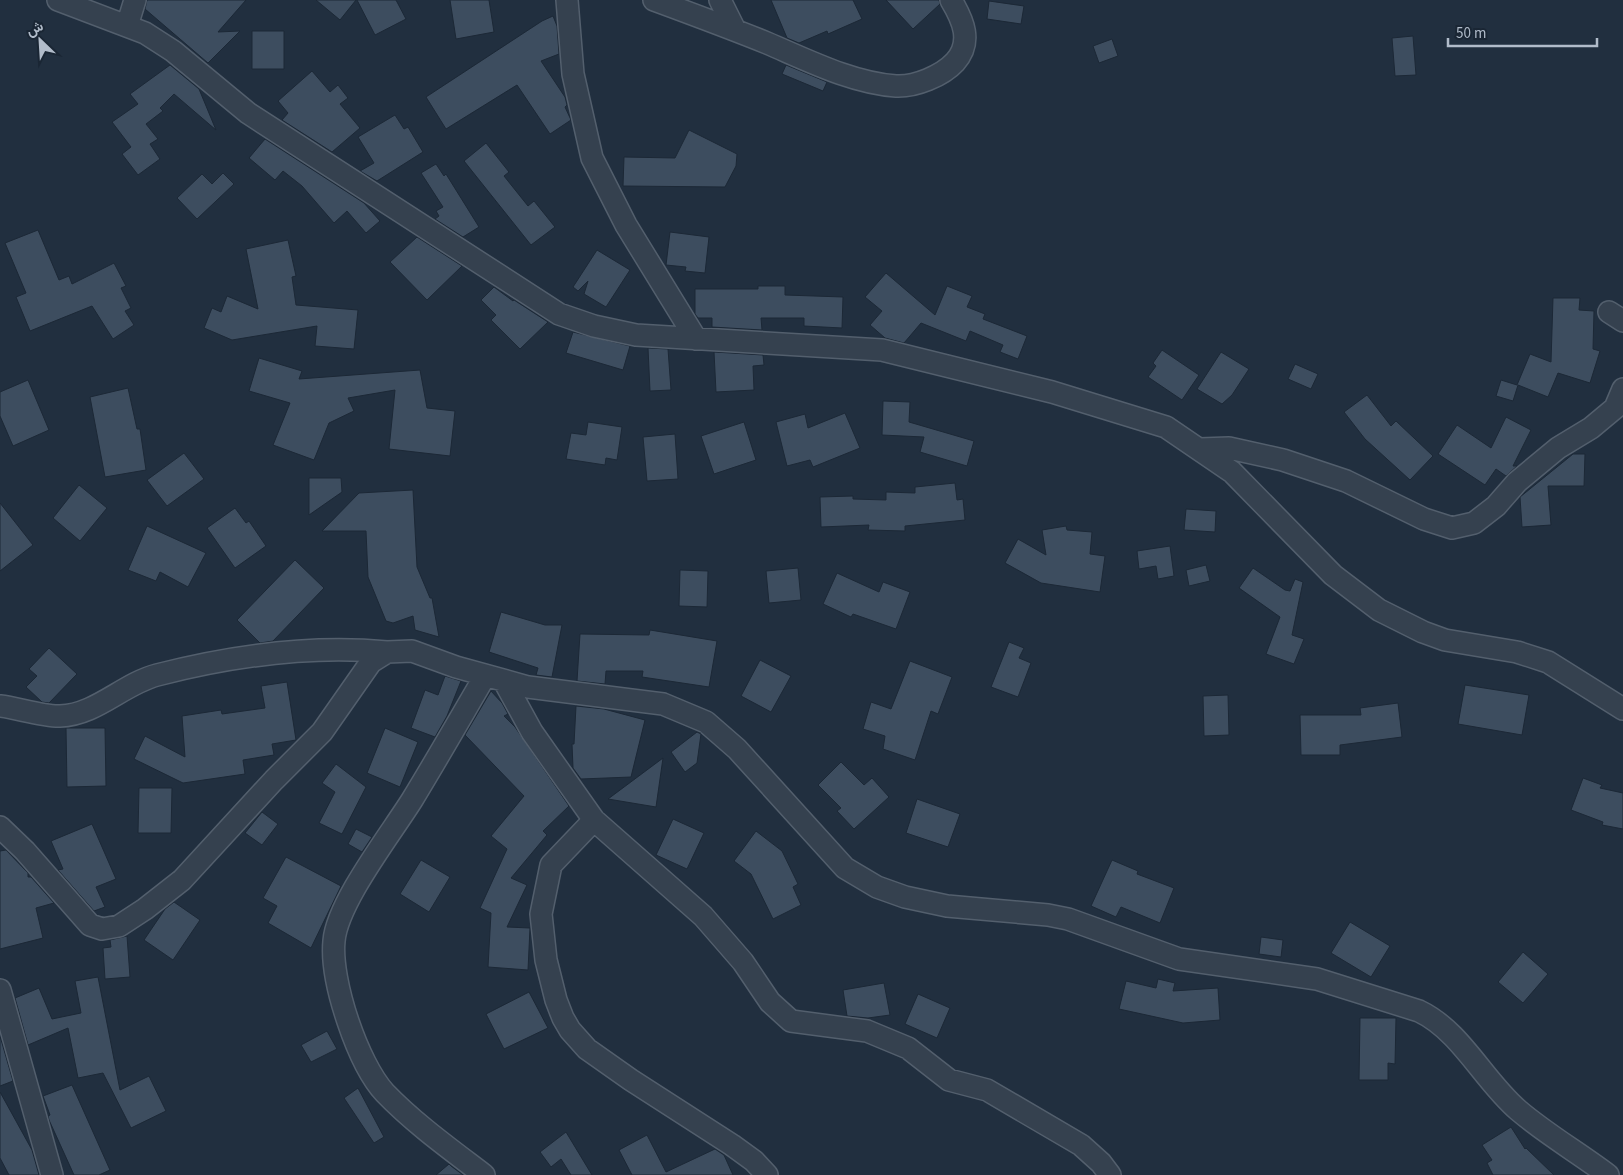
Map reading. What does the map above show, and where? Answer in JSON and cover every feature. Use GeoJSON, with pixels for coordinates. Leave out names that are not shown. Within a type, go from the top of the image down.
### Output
{"type":"FeatureCollection","features":[{"type":"Feature","properties":{"kind":"street"},"geometry":{"type":"LineString","coordinates":[[58,0],[145,33],[173,52],[248,113],[559,314],[594,326],[636,335],[882,350],[1052,392],[1166,427],[1232,472],[1333,574],[1379,610],[1423,632],[1446,640],[1517,652],[1548,662],[1623,708]]}},
{"type":"Feature","properties":{"kind":"street"},"geometry":{"type":"LineString","coordinates":[[127,26],[135,0]]}},
{"type":"Feature","properties":{"kind":"street"},"geometry":{"type":"LineString","coordinates":[[567,0],[573,74],[592,158],[626,225],[696,339]]}},
{"type":"Feature","properties":{"kind":"street"},"geometry":{"type":"LineString","coordinates":[[654,0],[868,81],[898,86],[911,84],[935,75],[951,66],[961,55],[966,42],[964,29],[951,0]]}},
{"type":"Feature","properties":{"kind":"street"},"geometry":{"type":"LineString","coordinates":[[720,0],[735,30]]}},
{"type":"Feature","properties":{"kind":"street"},"geometry":{"type":"LineString","coordinates":[[1200,449],[1229,448],[1283,460],[1346,481],[1424,519],[1452,528],[1474,523],[1496,506],[1517,482],[1558,448],[1591,428],[1615,408],[1623,390]]}},
{"type":"Feature","properties":{"kind":"street"},"geometry":{"type":"LineString","coordinates":[[0,706],[60,716],[92,708],[129,685],[156,675],[286,652],[368,650],[387,652],[412,651],[495,679],[528,687],[664,704],[706,722],[737,750],[846,868],[877,887],[905,897],[947,906],[1048,915],[1068,919],[1179,958],[1317,978],[1419,1011],[1434,1018],[1446,1029],[1496,1088],[1519,1111],[1608,1175]]}},
{"type":"Feature","properties":{"kind":"street"},"geometry":{"type":"LineString","coordinates":[[0,827],[25,851],[90,925],[102,929],[119,926],[146,909],[182,880],[274,780],[322,732],[371,662],[387,652]]}},
{"type":"Feature","properties":{"kind":"street"},"geometry":{"type":"LineString","coordinates":[[495,679],[594,820],[703,916],[744,962],[770,1002],[791,1021],[867,1031],[908,1048],[949,1080],[987,1090],[1081,1145],[1101,1163],[1110,1175]]}},
{"type":"Feature","properties":{"kind":"street"},"geometry":{"type":"LineString","coordinates":[[484,1175],[423,1129],[384,1092],[361,1054],[334,976],[334,940],[344,906],[412,799],[495,679]]}},
{"type":"Feature","properties":{"kind":"street"},"geometry":{"type":"LineString","coordinates":[[594,820],[551,864],[541,914],[546,960],[556,1000],[563,1018],[570,1030],[587,1049],[631,1080],[732,1145],[754,1161],[767,1175]]}},
{"type":"Feature","properties":{"kind":"street"},"geometry":{"type":"LineString","coordinates":[[0,990],[52,1175]]}},
{"type":"Feature","properties":{"kind":"building"},"geometry":{"type":"Polygon","coordinates":[[[147,0],[246,0],[218,32],[240,31],[208,63],[145,9],[147,0]]]}},
{"type":"Feature","properties":{"kind":"building"},"geometry":{"type":"Polygon","coordinates":[[[316,0],[356,0],[340,20],[316,0]]]}},
{"type":"Feature","properties":{"kind":"building"},"geometry":{"type":"Polygon","coordinates":[[[357,0],[396,0],[406,19],[375,35],[357,0]]]}},
{"type":"Feature","properties":{"kind":"building"},"geometry":{"type":"Polygon","coordinates":[[[450,0],[489,0],[494,32],[456,39],[450,0]]]}},
{"type":"Feature","properties":{"kind":"building"},"geometry":{"type":"Polygon","coordinates":[[[771,0],[853,0],[862,19],[828,34],[827,31],[799,43],[787,38],[771,0]]]}},
{"type":"Feature","properties":{"kind":"building"},"geometry":{"type":"Polygon","coordinates":[[[886,0],[939,0],[940,4],[913,29],[886,0]]]}},
{"type":"Feature","properties":{"kind":"building"},"geometry":{"type":"Polygon","coordinates":[[[989,1],[1024,6],[1021,24],[987,19],[989,1]]]}},
{"type":"Feature","properties":{"kind":"building"},"geometry":{"type":"Polygon","coordinates":[[[553,16],[557,26],[559,54],[541,61],[565,97],[567,105],[565,107],[571,120],[550,134],[517,85],[446,129],[426,97],[542,21],[553,16]]]}},
{"type":"Feature","properties":{"kind":"building"},"geometry":{"type":"Polygon","coordinates":[[[252,31],[284,31],[284,69],[252,69],[252,31]]]}},
{"type":"Feature","properties":{"kind":"building"},"geometry":{"type":"Polygon","coordinates":[[[1413,36],[1416,75],[1395,76],[1392,38],[1413,36]]]}},
{"type":"Feature","properties":{"kind":"building"},"geometry":{"type":"Polygon","coordinates":[[[1112,39],[1118,56],[1099,63],[1093,46],[1112,39]]]}},
{"type":"Feature","properties":{"kind":"building"},"geometry":{"type":"Polygon","coordinates":[[[170,65],[199,89],[216,130],[174,94],[160,108],[163,111],[146,124],[158,139],[150,144],[160,159],[138,175],[122,154],[131,147],[112,122],[138,104],[130,94],[170,65]]]}},
{"type":"Feature","properties":{"kind":"building"},"geometry":{"type":"Polygon","coordinates":[[[786,65],[827,82],[823,91],[782,74],[786,65]]]}},
{"type":"Feature","properties":{"kind":"building"},"geometry":{"type":"Polygon","coordinates":[[[312,71],[330,92],[338,85],[348,98],[340,104],[360,128],[332,152],[282,120],[288,113],[278,101],[312,71]]]}},
{"type":"Feature","properties":{"kind":"building"},"geometry":{"type":"Polygon","coordinates":[[[395,115],[404,129],[408,127],[423,152],[377,181],[360,171],[374,163],[358,137],[395,115]]]}},
{"type":"Feature","properties":{"kind":"building"},"geometry":{"type":"Polygon","coordinates":[[[689,130],[737,154],[736,166],[725,187],[623,186],[624,157],[675,158],[689,130]]]}},
{"type":"Feature","properties":{"kind":"building"},"geometry":{"type":"Polygon","coordinates":[[[265,139],[364,203],[380,221],[366,233],[347,211],[334,223],[302,186],[283,171],[275,180],[249,158],[265,139]]]}},
{"type":"Feature","properties":{"kind":"building"},"geometry":{"type":"Polygon","coordinates":[[[486,143],[509,172],[504,176],[528,206],[534,201],[555,227],[531,245],[464,161],[486,143]]]}},
{"type":"Feature","properties":{"kind":"building"},"geometry":{"type":"Polygon","coordinates":[[[436,164],[444,176],[446,174],[479,227],[463,237],[435,219],[439,216],[436,211],[443,207],[421,173],[436,164]]]}},
{"type":"Feature","properties":{"kind":"building"},"geometry":{"type":"Polygon","coordinates":[[[223,173],[234,184],[197,219],[177,198],[202,174],[212,184],[223,173]]]}},
{"type":"Feature","properties":{"kind":"building"},"geometry":{"type":"Polygon","coordinates":[[[38,230],[59,280],[69,276],[72,284],[114,263],[126,286],[121,288],[131,308],[125,311],[134,325],[113,339],[92,306],[30,331],[16,297],[26,293],[5,243],[38,230]]]}},
{"type":"Feature","properties":{"kind":"building"},"geometry":{"type":"Polygon","coordinates":[[[670,232],[709,237],[705,273],[685,271],[686,267],[666,265],[670,232]]]}},
{"type":"Feature","properties":{"kind":"building"},"geometry":{"type":"Polygon","coordinates":[[[417,237],[462,266],[427,300],[390,262],[417,237]]]}},
{"type":"Feature","properties":{"kind":"building"},"geometry":{"type":"Polygon","coordinates":[[[288,240],[296,276],[292,277],[296,305],[358,310],[354,349],[315,346],[317,326],[232,340],[204,328],[212,308],[221,312],[227,296],[258,309],[246,249],[288,240]]]}},
{"type":"Feature","properties":{"kind":"building"},"geometry":{"type":"Polygon","coordinates":[[[597,250],[630,270],[606,307],[584,294],[588,281],[578,291],[573,287],[597,250]]]}},
{"type":"Feature","properties":{"kind":"building"},"geometry":{"type":"Polygon","coordinates":[[[886,273],[935,315],[947,286],[972,296],[967,307],[985,314],[983,319],[1027,336],[1018,359],[1000,352],[1003,345],[970,331],[966,341],[921,323],[904,343],[885,338],[870,325],[882,311],[865,297],[886,273]]]}},
{"type":"Feature","properties":{"kind":"building"},"geometry":{"type":"Polygon","coordinates":[[[758,286],[785,286],[785,295],[843,297],[842,328],[804,326],[804,318],[761,318],[762,330],[712,327],[712,318],[698,318],[695,314],[695,289],[758,289],[758,286]]]}},
{"type":"Feature","properties":{"kind":"building"},"geometry":{"type":"Polygon","coordinates":[[[494,287],[548,322],[520,349],[491,320],[496,315],[481,300],[494,287]]]}},
{"type":"Feature","properties":{"kind":"building"},"geometry":{"type":"Polygon","coordinates":[[[1553,298],[1580,298],[1579,310],[1594,311],[1593,349],[1600,351],[1590,383],[1558,373],[1548,397],[1518,385],[1513,401],[1496,396],[1501,380],[1517,385],[1530,354],[1551,362],[1553,298]]]}},
{"type":"Feature","properties":{"kind":"building"},"geometry":{"type":"Polygon","coordinates":[[[573,332],[630,346],[623,370],[566,353],[573,332]]]}},
{"type":"Feature","properties":{"kind":"building"},"geometry":{"type":"Polygon","coordinates":[[[648,348],[668,349],[671,390],[650,391],[648,348]]]}},
{"type":"Feature","properties":{"kind":"building"},"geometry":{"type":"Polygon","coordinates":[[[1162,350],[1199,375],[1182,400],[1148,377],[1156,366],[1153,363],[1162,350]]]}},
{"type":"Feature","properties":{"kind":"building"},"geometry":{"type":"Polygon","coordinates":[[[714,352],[763,355],[764,365],[753,366],[754,390],[716,392],[714,352]]]}},
{"type":"Feature","properties":{"kind":"building"},"geometry":{"type":"Polygon","coordinates":[[[1221,352],[1249,369],[1232,395],[1222,404],[1197,389],[1221,352]]]}},
{"type":"Feature","properties":{"kind":"building"},"geometry":{"type":"Polygon","coordinates":[[[259,358],[302,371],[299,379],[420,370],[427,408],[455,411],[450,456],[389,449],[395,390],[348,398],[354,411],[329,423],[314,460],[273,445],[290,403],[249,391],[259,358]]]}},
{"type":"Feature","properties":{"kind":"building"},"geometry":{"type":"Polygon","coordinates":[[[1295,364],[1318,374],[1311,389],[1288,379],[1295,364]]]}},
{"type":"Feature","properties":{"kind":"building"},"geometry":{"type":"Polygon","coordinates":[[[28,380],[49,430],[13,446],[0,416],[0,392],[28,380]]]}},
{"type":"Feature","properties":{"kind":"building"},"geometry":{"type":"Polygon","coordinates":[[[128,388],[137,429],[140,429],[146,470],[105,477],[90,397],[128,388]]]}},
{"type":"Feature","properties":{"kind":"building"},"geometry":{"type":"Polygon","coordinates":[[[1367,395],[1391,426],[1396,421],[1433,456],[1410,480],[1365,439],[1344,412],[1367,395]]]}},
{"type":"Feature","properties":{"kind":"building"},"geometry":{"type":"Polygon","coordinates":[[[883,401],[910,402],[909,422],[974,441],[967,466],[920,452],[924,437],[882,435],[883,401]]]}},
{"type":"Feature","properties":{"kind":"building"},"geometry":{"type":"Polygon","coordinates":[[[845,413],[860,448],[813,467],[810,460],[787,466],[776,422],[805,414],[808,428],[845,413]]]}},
{"type":"Feature","properties":{"kind":"building"},"geometry":{"type":"Polygon","coordinates":[[[1506,417],[1531,430],[1513,466],[1517,466],[1506,476],[1496,469],[1485,485],[1438,454],[1457,425],[1491,448],[1506,417]]]}},
{"type":"Feature","properties":{"kind":"building"},"geometry":{"type":"Polygon","coordinates":[[[588,422],[622,427],[617,460],[606,458],[605,465],[566,459],[571,433],[586,435],[588,422]]]}},
{"type":"Feature","properties":{"kind":"building"},"geometry":{"type":"Polygon","coordinates":[[[744,422],[756,460],[714,474],[701,436],[744,422]]]}},
{"type":"Feature","properties":{"kind":"building"},"geometry":{"type":"Polygon","coordinates":[[[675,434],[678,479],[647,481],[643,437],[675,434]]]}},
{"type":"Feature","properties":{"kind":"building"},"geometry":{"type":"Polygon","coordinates":[[[184,453],[204,479],[167,506],[147,480],[184,453]]]}},
{"type":"Feature","properties":{"kind":"building"},"geometry":{"type":"Polygon","coordinates":[[[1573,454],[1585,454],[1584,486],[1548,486],[1551,525],[1522,527],[1520,497],[1573,454]]]}},
{"type":"Feature","properties":{"kind":"building"},"geometry":{"type":"Polygon","coordinates":[[[309,478],[341,478],[342,492],[309,515],[309,478]]]}},
{"type":"Feature","properties":{"kind":"building"},"geometry":{"type":"Polygon","coordinates":[[[955,483],[957,500],[963,499],[965,520],[905,526],[905,531],[868,530],[869,525],[821,527],[820,497],[853,496],[853,499],[886,500],[886,492],[915,493],[915,487],[955,483]]]}},
{"type":"Feature","properties":{"kind":"building"},"geometry":{"type":"Polygon","coordinates":[[[79,485],[107,508],[80,541],[53,518],[79,485]]]}},
{"type":"Feature","properties":{"kind":"building"},"geometry":{"type":"Polygon","coordinates":[[[413,490],[417,567],[430,598],[432,598],[439,637],[415,630],[413,616],[393,623],[386,621],[368,577],[366,531],[322,531],[359,493],[413,490]]]}},
{"type":"Feature","properties":{"kind":"building"},"geometry":{"type":"Polygon","coordinates":[[[0,503],[33,545],[0,571],[0,503]]]}},
{"type":"Feature","properties":{"kind":"building"},"geometry":{"type":"Polygon","coordinates":[[[235,508],[246,523],[249,521],[266,546],[235,568],[207,528],[235,508]]]}},
{"type":"Feature","properties":{"kind":"building"},"geometry":{"type":"Polygon","coordinates":[[[1186,509],[1216,511],[1215,532],[1184,530],[1186,509]]]}},
{"type":"Feature","properties":{"kind":"building"},"geometry":{"type":"Polygon","coordinates":[[[147,526],[206,553],[188,587],[160,572],[156,581],[128,570],[147,526]]]}},
{"type":"Feature","properties":{"kind":"building"},"geometry":{"type":"Polygon","coordinates":[[[1066,526],[1067,530],[1092,532],[1090,554],[1105,556],[1100,592],[1041,583],[1005,563],[1018,539],[1046,555],[1042,530],[1066,526]]]}},
{"type":"Feature","properties":{"kind":"building"},"geometry":{"type":"Polygon","coordinates":[[[1170,546],[1174,576],[1158,579],[1156,566],[1139,569],[1137,551],[1170,546]]]}},
{"type":"Feature","properties":{"kind":"building"},"geometry":{"type":"Polygon","coordinates":[[[295,560],[324,588],[273,641],[260,643],[237,620],[295,560]]]}},
{"type":"Feature","properties":{"kind":"building"},"geometry":{"type":"Polygon","coordinates":[[[1206,565],[1210,581],[1189,586],[1186,570],[1206,565]]]}},
{"type":"Feature","properties":{"kind":"building"},"geometry":{"type":"Polygon","coordinates":[[[798,568],[801,600],[769,603],[766,571],[798,568]]]}},
{"type":"Feature","properties":{"kind":"building"},"geometry":{"type":"Polygon","coordinates":[[[1253,568],[1285,590],[1290,591],[1295,579],[1303,582],[1292,635],[1304,639],[1294,664],[1266,654],[1280,617],[1239,588],[1253,568]]]}},
{"type":"Feature","properties":{"kind":"building"},"geometry":{"type":"Polygon","coordinates":[[[680,570],[708,571],[707,607],[679,606],[680,570]]]}},
{"type":"Feature","properties":{"kind":"building"},"geometry":{"type":"Polygon","coordinates":[[[837,573],[879,592],[883,582],[910,592],[896,629],[853,614],[851,617],[823,604],[837,573]]]}},
{"type":"Feature","properties":{"kind":"building"},"geometry":{"type":"Polygon","coordinates":[[[501,612],[545,625],[562,625],[552,677],[536,675],[538,668],[489,652],[501,612]]]}},
{"type":"Feature","properties":{"kind":"building"},"geometry":{"type":"Polygon","coordinates":[[[650,630],[717,641],[709,687],[642,677],[643,671],[606,671],[605,684],[577,681],[580,634],[649,635],[650,630]]]}},
{"type":"Feature","properties":{"kind":"building"},"geometry":{"type":"Polygon","coordinates":[[[1009,642],[1024,648],[1019,658],[1031,663],[1018,697],[991,687],[1009,642]]]}},
{"type":"Feature","properties":{"kind":"building"},"geometry":{"type":"Polygon","coordinates":[[[49,648],[77,674],[49,703],[42,702],[26,687],[37,676],[29,669],[49,648]]]}},
{"type":"Feature","properties":{"kind":"building"},"geometry":{"type":"Polygon","coordinates":[[[760,660],[791,676],[771,712],[741,696],[760,660]]]}},
{"type":"Feature","properties":{"kind":"building"},"geometry":{"type":"Polygon","coordinates":[[[910,661],[952,677],[938,714],[931,711],[915,760],[883,749],[885,736],[863,729],[871,702],[891,709],[910,661]]]}},
{"type":"Feature","properties":{"kind":"building"},"geometry":{"type":"Polygon","coordinates":[[[445,676],[461,681],[447,716],[435,737],[411,728],[425,690],[438,695],[445,676]]]}},
{"type":"Feature","properties":{"kind":"building"},"geometry":{"type":"Polygon","coordinates":[[[287,682],[296,740],[272,744],[274,755],[243,760],[245,774],[183,783],[134,759],[145,736],[185,757],[182,716],[221,710],[222,714],[265,708],[261,686],[287,682]]]}},
{"type":"Feature","properties":{"kind":"building"},"geometry":{"type":"Polygon","coordinates":[[[1465,685],[1529,695],[1522,735],[1458,724],[1465,685]]]}},
{"type":"Feature","properties":{"kind":"building"},"geometry":{"type":"Polygon","coordinates":[[[491,691],[502,703],[508,714],[504,716],[515,727],[569,806],[543,831],[547,835],[511,878],[527,885],[507,927],[530,928],[528,970],[488,967],[491,913],[480,908],[507,849],[491,836],[524,796],[465,735],[491,691]]]}},
{"type":"Feature","properties":{"kind":"building"},"geometry":{"type":"Polygon","coordinates":[[[1228,695],[1229,735],[1204,736],[1203,696],[1228,695]]]}},
{"type":"Feature","properties":{"kind":"building"},"geometry":{"type":"Polygon","coordinates":[[[1398,703],[1402,737],[1340,745],[1340,755],[1301,755],[1300,715],[1361,715],[1360,708],[1398,703]]]}},
{"type":"Feature","properties":{"kind":"building"},"geometry":{"type":"Polygon","coordinates":[[[576,706],[604,709],[645,720],[631,777],[581,779],[573,768],[572,744],[574,744],[576,706]]]}},
{"type":"Feature","properties":{"kind":"building"},"geometry":{"type":"Polygon","coordinates":[[[66,728],[105,728],[106,786],[67,787],[66,728]]]}},
{"type":"Feature","properties":{"kind":"building"},"geometry":{"type":"Polygon","coordinates":[[[385,728],[418,742],[400,787],[367,773],[385,728]]]}},
{"type":"Feature","properties":{"kind":"building"},"geometry":{"type":"Polygon","coordinates":[[[697,732],[701,734],[697,763],[685,772],[671,752],[697,732]]]}},
{"type":"Feature","properties":{"kind":"building"},"geometry":{"type":"Polygon","coordinates":[[[663,758],[656,807],[608,799],[663,758]]]}},
{"type":"Feature","properties":{"kind":"building"},"geometry":{"type":"Polygon","coordinates":[[[841,762],[864,785],[872,778],[889,797],[854,829],[837,811],[841,808],[818,785],[841,762]]]}},
{"type":"Feature","properties":{"kind":"building"},"geometry":{"type":"Polygon","coordinates":[[[336,764],[366,787],[342,834],[319,823],[335,792],[322,783],[336,764]]]}},
{"type":"Feature","properties":{"kind":"building"},"geometry":{"type":"Polygon","coordinates":[[[1583,778],[1602,785],[1600,788],[1623,793],[1623,829],[1602,825],[1603,822],[1571,810],[1583,778]]]}},
{"type":"Feature","properties":{"kind":"building"},"geometry":{"type":"Polygon","coordinates":[[[139,788],[172,788],[171,833],[138,833],[139,788]]]}},
{"type":"Feature","properties":{"kind":"building"},"geometry":{"type":"Polygon","coordinates":[[[917,799],[960,814],[948,847],[906,833],[917,799]]]}},
{"type":"Feature","properties":{"kind":"building"},"geometry":{"type":"Polygon","coordinates":[[[262,812],[278,824],[262,845],[245,833],[262,812]]]}},
{"type":"Feature","properties":{"kind":"building"},"geometry":{"type":"Polygon","coordinates":[[[673,819],[704,833],[687,869],[656,855],[673,819]]]}},
{"type":"Feature","properties":{"kind":"building"},"geometry":{"type":"Polygon","coordinates":[[[92,824],[116,879],[96,887],[105,907],[94,911],[58,870],[63,869],[51,841],[92,824]]]}},
{"type":"Feature","properties":{"kind":"building"},"geometry":{"type":"Polygon","coordinates":[[[356,829],[372,837],[362,852],[348,844],[356,829]]]}},
{"type":"Feature","properties":{"kind":"building"},"geometry":{"type":"Polygon","coordinates":[[[756,831],[782,851],[798,884],[793,887],[801,905],[773,919],[751,874],[734,861],[756,831]]]}},
{"type":"Feature","properties":{"kind":"building"},"geometry":{"type":"Polygon","coordinates":[[[6,850],[28,873],[28,877],[31,877],[54,903],[36,908],[43,938],[0,949],[0,851],[6,850]]]}},
{"type":"Feature","properties":{"kind":"building"},"geometry":{"type":"Polygon","coordinates":[[[286,857],[341,886],[311,948],[268,923],[277,906],[263,898],[286,857]]]}},
{"type":"Feature","properties":{"kind":"building"},"geometry":{"type":"Polygon","coordinates":[[[421,860],[450,877],[429,912],[400,894],[421,860]]]}},
{"type":"Feature","properties":{"kind":"building"},"geometry":{"type":"Polygon","coordinates":[[[1112,860],[1138,871],[1137,874],[1174,888],[1160,923],[1121,907],[1116,917],[1091,906],[1112,860]]]}},
{"type":"Feature","properties":{"kind":"building"},"geometry":{"type":"Polygon","coordinates":[[[174,902],[200,920],[173,960],[144,940],[165,909],[174,902]]]}},
{"type":"Feature","properties":{"kind":"building"},"geometry":{"type":"Polygon","coordinates":[[[1350,922],[1390,946],[1371,977],[1331,953],[1350,922]]]}},
{"type":"Feature","properties":{"kind":"building"},"geometry":{"type":"Polygon","coordinates":[[[127,936],[130,977],[105,979],[103,948],[111,947],[110,940],[127,936]]]}},
{"type":"Feature","properties":{"kind":"building"},"geometry":{"type":"Polygon","coordinates":[[[1261,937],[1283,940],[1281,957],[1259,954],[1261,937]]]}},
{"type":"Feature","properties":{"kind":"building"},"geometry":{"type":"Polygon","coordinates":[[[1523,952],[1548,974],[1523,1003],[1498,982],[1523,952]]]}},
{"type":"Feature","properties":{"kind":"building"},"geometry":{"type":"Polygon","coordinates":[[[98,977],[120,1090],[149,1076],[166,1111],[131,1128],[103,1073],[78,1078],[68,1028],[28,1045],[15,998],[39,988],[52,1019],[81,1013],[75,981],[98,977]]]}},
{"type":"Feature","properties":{"kind":"building"},"geometry":{"type":"Polygon","coordinates":[[[1158,979],[1175,983],[1173,991],[1218,988],[1220,1020],[1183,1023],[1119,1009],[1126,981],[1156,988],[1158,979]]]}},
{"type":"Feature","properties":{"kind":"building"},"geometry":{"type":"Polygon","coordinates":[[[884,983],[890,1015],[868,1018],[847,1016],[843,990],[884,983]]]}},
{"type":"Feature","properties":{"kind":"building"},"geometry":{"type":"Polygon","coordinates":[[[529,992],[548,1028],[504,1049],[486,1014],[529,992]]]}},
{"type":"Feature","properties":{"kind":"building"},"geometry":{"type":"Polygon","coordinates":[[[918,994],[950,1008],[937,1038],[905,1024],[918,994]]]}},
{"type":"Feature","properties":{"kind":"building"},"geometry":{"type":"Polygon","coordinates":[[[1360,1018],[1396,1018],[1395,1064],[1388,1063],[1388,1080],[1359,1080],[1360,1018]]]}},
{"type":"Feature","properties":{"kind":"building"},"geometry":{"type":"Polygon","coordinates":[[[327,1031],[337,1049],[311,1062],[301,1045],[327,1031]]]}},
{"type":"Feature","properties":{"kind":"building"},"geometry":{"type":"Polygon","coordinates":[[[0,1036],[13,1081],[0,1086],[0,1036]]]}},
{"type":"Feature","properties":{"kind":"building"},"geometry":{"type":"Polygon","coordinates":[[[72,1085],[110,1170],[99,1175],[74,1175],[49,1120],[48,1116],[50,1115],[43,1096],[72,1085]]]}},
{"type":"Feature","properties":{"kind":"building"},"geometry":{"type":"Polygon","coordinates":[[[358,1088],[384,1137],[374,1143],[344,1098],[358,1088]]]}},
{"type":"Feature","properties":{"kind":"building"},"geometry":{"type":"Polygon","coordinates":[[[0,1092],[32,1150],[39,1175],[9,1175],[0,1158],[0,1092]]]}},
{"type":"Feature","properties":{"kind":"building"},"geometry":{"type":"Polygon","coordinates":[[[1511,1127],[1525,1149],[1554,1175],[1493,1175],[1487,1163],[1492,1160],[1482,1145],[1511,1127]]]}},
{"type":"Feature","properties":{"kind":"building"},"geometry":{"type":"Polygon","coordinates":[[[566,1132],[592,1175],[571,1175],[561,1159],[551,1167],[540,1152],[566,1132]]]}},
{"type":"Feature","properties":{"kind":"building"},"geometry":{"type":"Polygon","coordinates":[[[647,1135],[666,1172],[715,1149],[724,1155],[733,1175],[632,1175],[619,1150],[647,1135]]]}},
{"type":"Feature","properties":{"kind":"building"},"geometry":{"type":"Polygon","coordinates":[[[449,1164],[451,1166],[463,1175],[436,1175],[449,1164]]]}}]}
